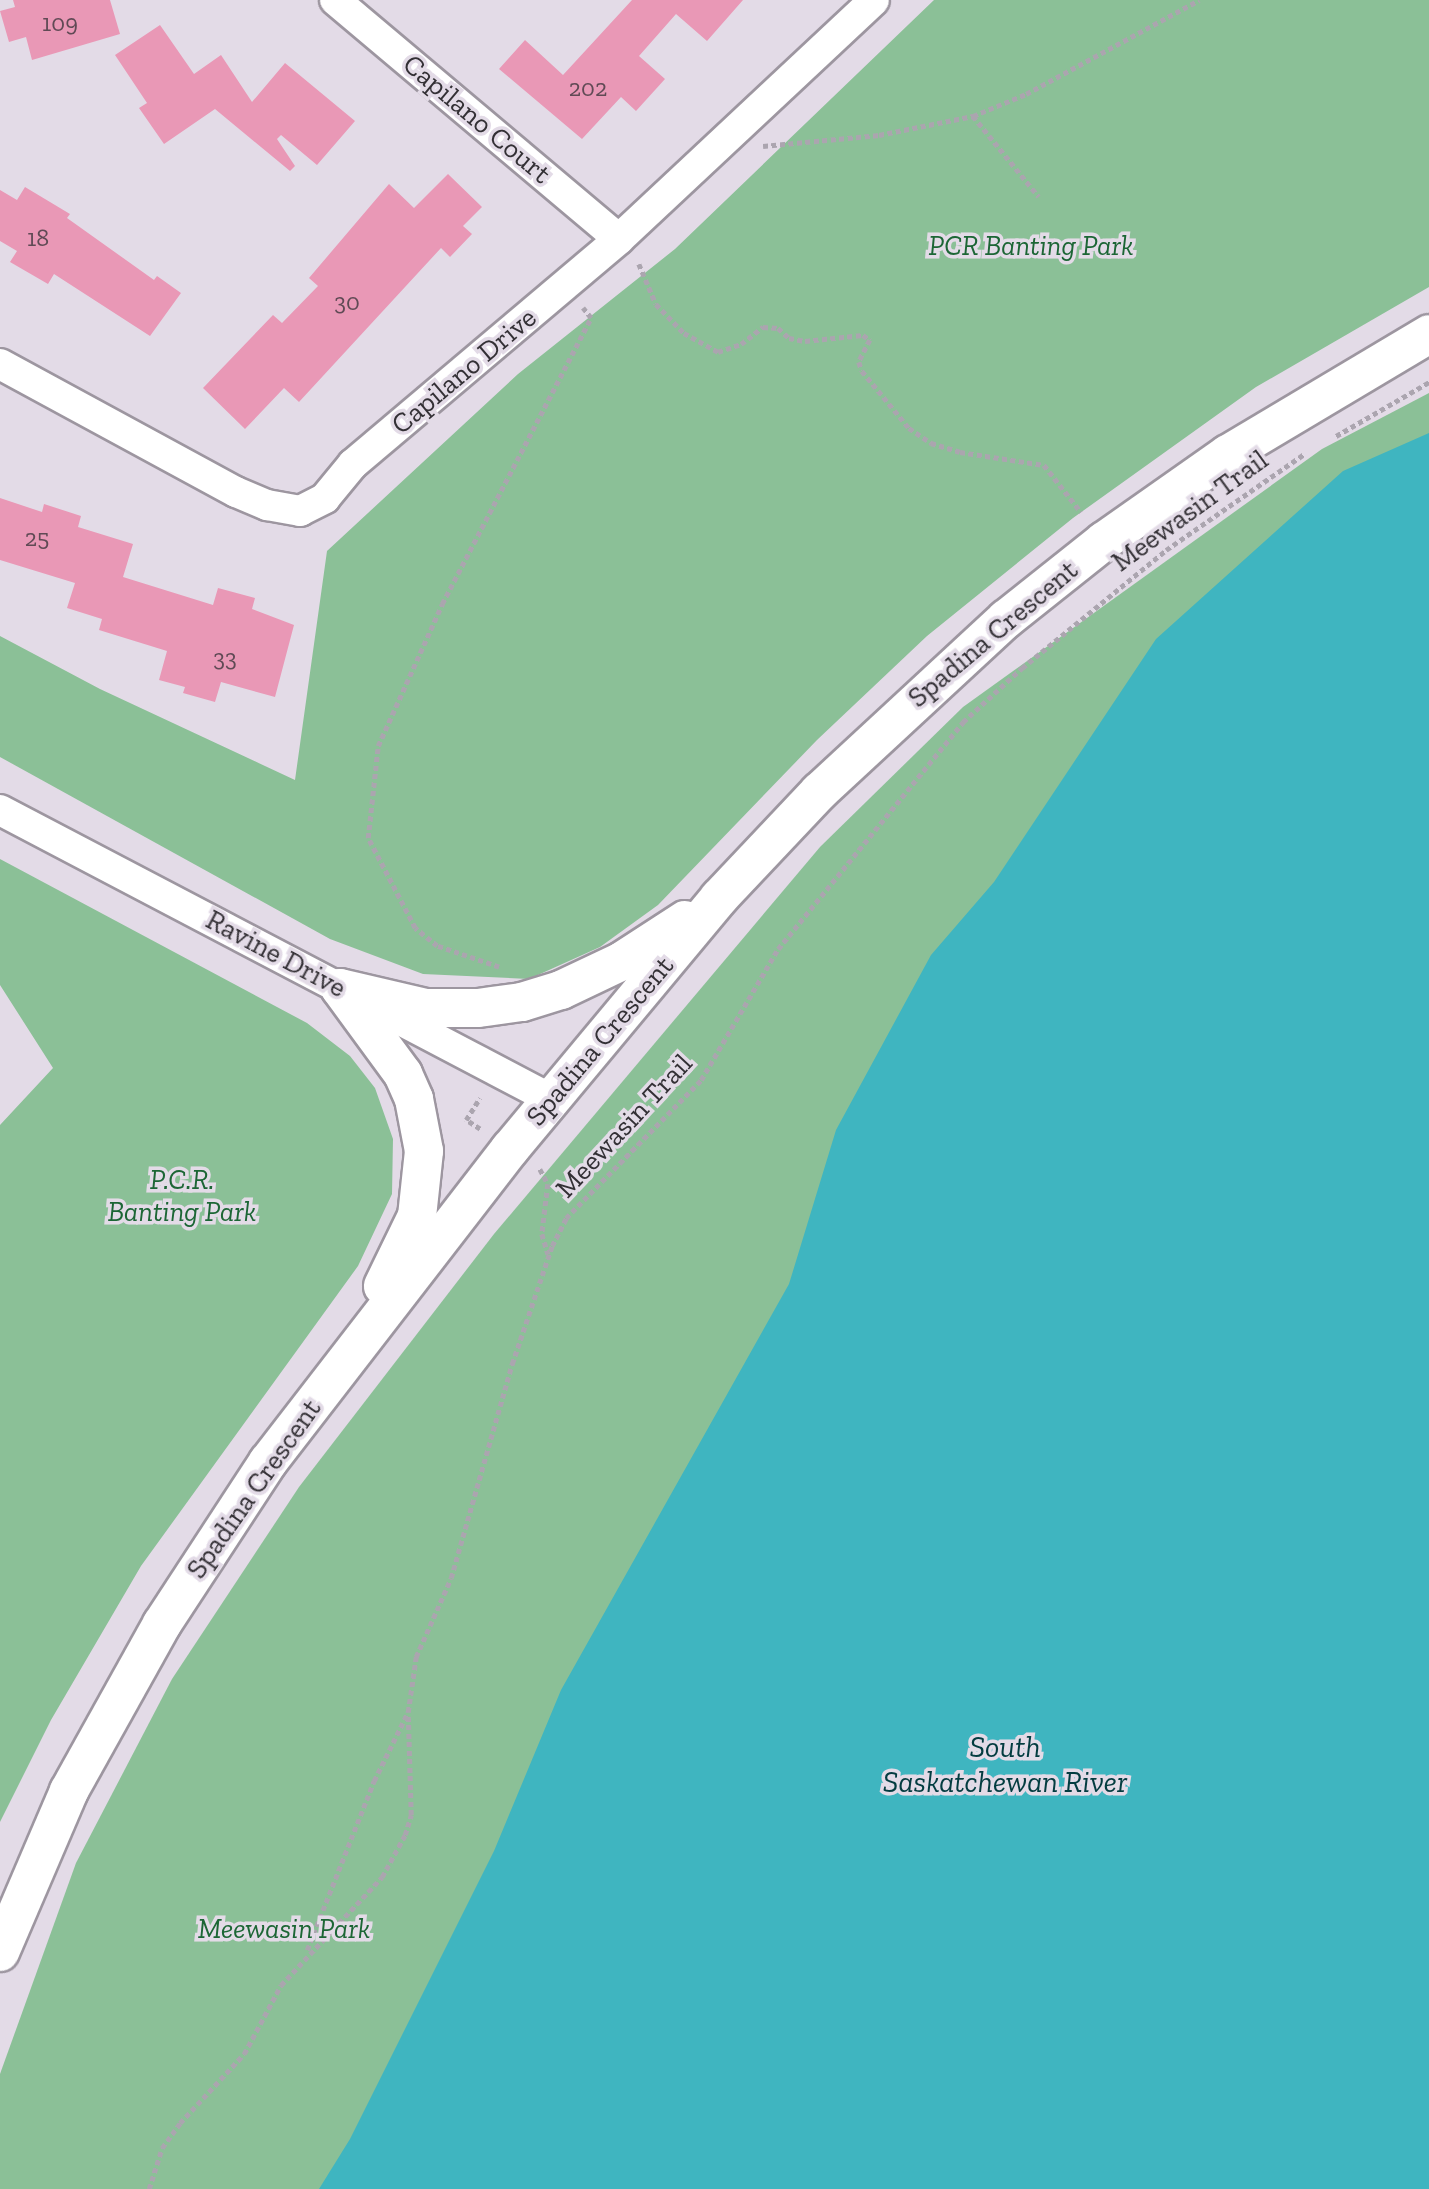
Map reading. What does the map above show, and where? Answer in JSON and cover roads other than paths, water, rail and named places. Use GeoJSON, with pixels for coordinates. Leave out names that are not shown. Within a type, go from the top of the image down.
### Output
{"type":"FeatureCollection","features":[{"type":"Feature","properties":{"kind":"street","name":"Capilano Court"},"geometry":{"type":"LineString","coordinates":[[335,0],[619,239]]}},
{"type":"Feature","properties":{"kind":"street","name":"Capilano Drive"},"geometry":{"type":"LineString","coordinates":[[0,364],[236,492],[267,505],[300,511],[326,498],[353,464],[619,239],[874,0]]}},
{"type":"Feature","properties":{"kind":"street","name":"Spadina Crescent"},"geometry":{"type":"LineString","coordinates":[[0,1952],[69,1791],[162,1624],[268,1462],[510,1149],[719,898],[909,705],[1006,619],[1103,542],[1228,454],[1429,334]]}},
{"type":"Feature","properties":{"kind":"street","name":"Ravine Drive"},"geometry":{"type":"LineString","coordinates":[[0,810],[551,1100]]}},
{"type":"Feature","properties":{"kind":"street"},"geometry":{"type":"LineString","coordinates":[[340,988],[425,1007],[478,1008],[522,1003],[561,990],[622,961],[719,898]]}},
{"type":"Feature","properties":{"kind":"street"},"geometry":{"type":"LineString","coordinates":[[340,988],[403,1074],[414,1099],[424,1151],[417,1216],[351,1352]]}},
{"type":"Feature","properties":{"kind":"water","name":"South Saskatchewan River"},"geometry":{"type":"Polygon","coordinates":[[[1429,433],[1429,2189],[319,2189],[350,2139],[494,1851],[561,1690],[789,1284],[836,1130],[931,955],[994,882],[1156,639],[1343,471],[1429,433]]]}},
{"type":"Feature","properties":{"kind":"park label","name":"PCR Banting Park"},"geometry":{"type":"Point","coordinates":[1031,246]}},
{"type":"Feature","properties":{"kind":"park label","name":"P.C.R. Banting Park"},"geometry":{"type":"Point","coordinates":[182,1196]}},
{"type":"Feature","properties":{"kind":"park label","name":"Meewasin Park"},"geometry":{"type":"Point","coordinates":[284,1929]}}]}
